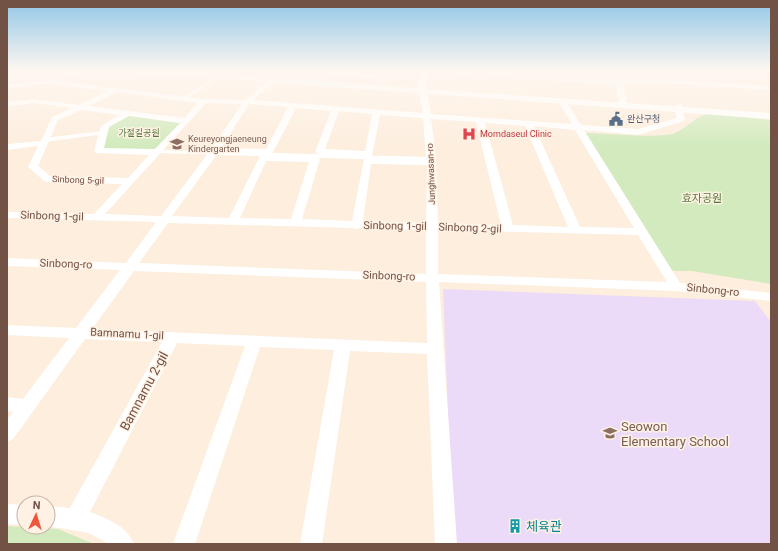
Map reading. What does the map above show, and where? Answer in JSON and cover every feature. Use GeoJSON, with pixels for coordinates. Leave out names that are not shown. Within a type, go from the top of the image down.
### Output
{"type":"FeatureCollection","features":[{"type":"Feature","properties":{"kind":"street"},"geometry":{"type":"LineString","coordinates":[[7,111],[16,96]]}},
{"type":"Feature","properties":{"kind":"street"},"geometry":{"type":"LineString","coordinates":[[21,96],[34,101],[186,120]]}},
{"type":"Feature","properties":{"kind":"street","name":"Sinbong 5-gil"},"geometry":{"type":"LineString","coordinates":[[104,96],[55,119],[43,141],[33,167],[48,179],[130,181]]}},
{"type":"Feature","properties":{"kind":"street"},"geometry":{"type":"LineString","coordinates":[[155,96],[204,101],[247,102],[530,125],[638,132],[681,119],[678,108]]}},
{"type":"Feature","properties":{"kind":"street"},"geometry":{"type":"LineString","coordinates":[[183,99],[188,96]]}},
{"type":"Feature","properties":{"kind":"street"},"geometry":{"type":"LineString","coordinates":[[164,220],[216,150],[247,102],[254,96]]}},
{"type":"Feature","properties":{"kind":"street","name":"Junghwasan-ro"},"geometry":{"type":"LineString","coordinates":[[423,96],[428,117],[433,227],[432,278]]}},
{"type":"Feature","properties":{"kind":"street"},"geometry":{"type":"LineString","coordinates":[[512,96],[771,116]]}},
{"type":"Feature","properties":{"kind":"street"},"geometry":{"type":"LineString","coordinates":[[525,96],[622,102],[678,108],[771,112]]}},
{"type":"Feature","properties":{"kind":"street"},"geometry":{"type":"LineString","coordinates":[[622,96],[622,102]]}},
{"type":"Feature","properties":{"kind":"street","name":"Sinbong 1-gil"},"geometry":{"type":"LineString","coordinates":[[96,218],[204,101]]}},
{"type":"Feature","properties":{"kind":"street"},"geometry":{"type":"LineString","coordinates":[[564,102],[578,128],[676,287]]}},
{"type":"Feature","properties":{"kind":"street"},"geometry":{"type":"LineString","coordinates":[[232,222],[293,106]]}},
{"type":"Feature","properties":{"kind":"street"},"geometry":{"type":"LineString","coordinates":[[296,224],[318,156],[336,109]]}},
{"type":"Feature","properties":{"kind":"street"},"geometry":{"type":"LineString","coordinates":[[128,113],[105,126],[99,151],[430,160]]}},
{"type":"Feature","properties":{"kind":"street","name":"Sinbong 1-gil"},"geometry":{"type":"LineString","coordinates":[[357,226],[376,113]]}},
{"type":"Feature","properties":{"kind":"street","name":"Sinbong 2-gil"},"geometry":{"type":"LineString","coordinates":[[480,121],[508,230]]}},
{"type":"Feature","properties":{"kind":"street"},"geometry":{"type":"LineString","coordinates":[[530,125],[576,231]]}},
{"type":"Feature","properties":{"kind":"street"},"geometry":{"type":"LineString","coordinates":[[7,147],[104,133]]}},
{"type":"Feature","properties":{"kind":"street"},"geometry":{"type":"LineString","coordinates":[[216,150],[266,155],[430,160]]}},
{"type":"Feature","properties":{"kind":"street","name":"Sinbong 1-gil"},"geometry":{"type":"LineString","coordinates":[[7,215],[433,227]]}},
{"type":"Feature","properties":{"kind":"street","name":"Bamnamu 1-gil"},"geometry":{"type":"LineString","coordinates":[[7,434],[82,332],[128,266],[164,220]]}},
{"type":"Feature","properties":{"kind":"street","name":"Sinbong 2-gil"},"geometry":{"type":"LineString","coordinates":[[433,227],[508,230],[642,232]]}},
{"type":"Feature","properties":{"kind":"street","name":"Sinbong-ro"},"geometry":{"type":"LineString","coordinates":[[7,262],[676,287],[768,300]]}},
{"type":"Feature","properties":{"kind":"street"},"geometry":{"type":"LineString","coordinates":[[432,278],[446,544]]}},
{"type":"Feature","properties":{"kind":"street","name":"Bamnamu 1-gil"},"geometry":{"type":"LineString","coordinates":[[7,330],[173,336]]}},
{"type":"Feature","properties":{"kind":"street"},"geometry":{"type":"LineString","coordinates":[[173,336],[436,349]]}},
{"type":"Feature","properties":{"kind":"street","name":"Bamnamu 2-gil"},"geometry":{"type":"LineString","coordinates":[[76,518],[173,336]]}},
{"type":"Feature","properties":{"kind":"street"},"geometry":{"type":"LineString","coordinates":[[184,544],[255,340]]}},
{"type":"Feature","properties":{"kind":"street"},"geometry":{"type":"LineString","coordinates":[[310,544],[343,344]]}},
{"type":"Feature","properties":{"kind":"street"},"geometry":{"type":"LineString","coordinates":[[7,404],[28,406]]}},
{"type":"Feature","properties":{"kind":"street"},"geometry":{"type":"LineString","coordinates":[[56,517],[76,518],[117,534],[123,544]]}},
{"type":"Feature","properties":{"kind":"shaded area","name":"Seowon Elementary School"},"geometry":{"type":"Polygon","coordinates":[[[443,289],[755,301],[771,322],[771,544],[453,544],[443,289]]]}},
{"type":"Feature","properties":{"kind":"green space","name":"가절길공원"},"geometry":{"type":"Polygon","coordinates":[[[128,113],[186,121],[157,152],[99,151],[105,126],[128,113]]]}},
{"type":"Feature","properties":{"kind":"green space","name":"효자공원"},"geometry":{"type":"Polygon","coordinates":[[[707,114],[771,120],[771,284],[692,271],[674,271],[661,268],[585,133],[646,136],[668,135],[679,131],[703,115],[707,114]]]}},
{"type":"Feature","properties":{"kind":"green space"},"geometry":{"type":"Polygon","coordinates":[[[7,526],[16,527],[16,535],[56,535],[56,529],[58,529],[94,544],[7,544],[7,526]]]}},
{"type":"Feature","properties":{"kind":"place","name":"완산구청"},"geometry":{"type":"Point","coordinates":[616,119]}},
{"type":"Feature","properties":{"kind":"place","name":"Momdaseul Clinic"},"geometry":{"type":"Point","coordinates":[469,134]}},
{"type":"Feature","properties":{"kind":"place","name":"Keureyongjaeneung Kindergarten"},"geometry":{"type":"Point","coordinates":[177,144]}},
{"type":"Feature","properties":{"kind":"place","name":"Seowon Elementary School"},"geometry":{"type":"Point","coordinates":[610,433]}},
{"type":"Feature","properties":{"kind":"place","name":"체육관"},"geometry":{"type":"Point","coordinates":[515,526]}}]}
